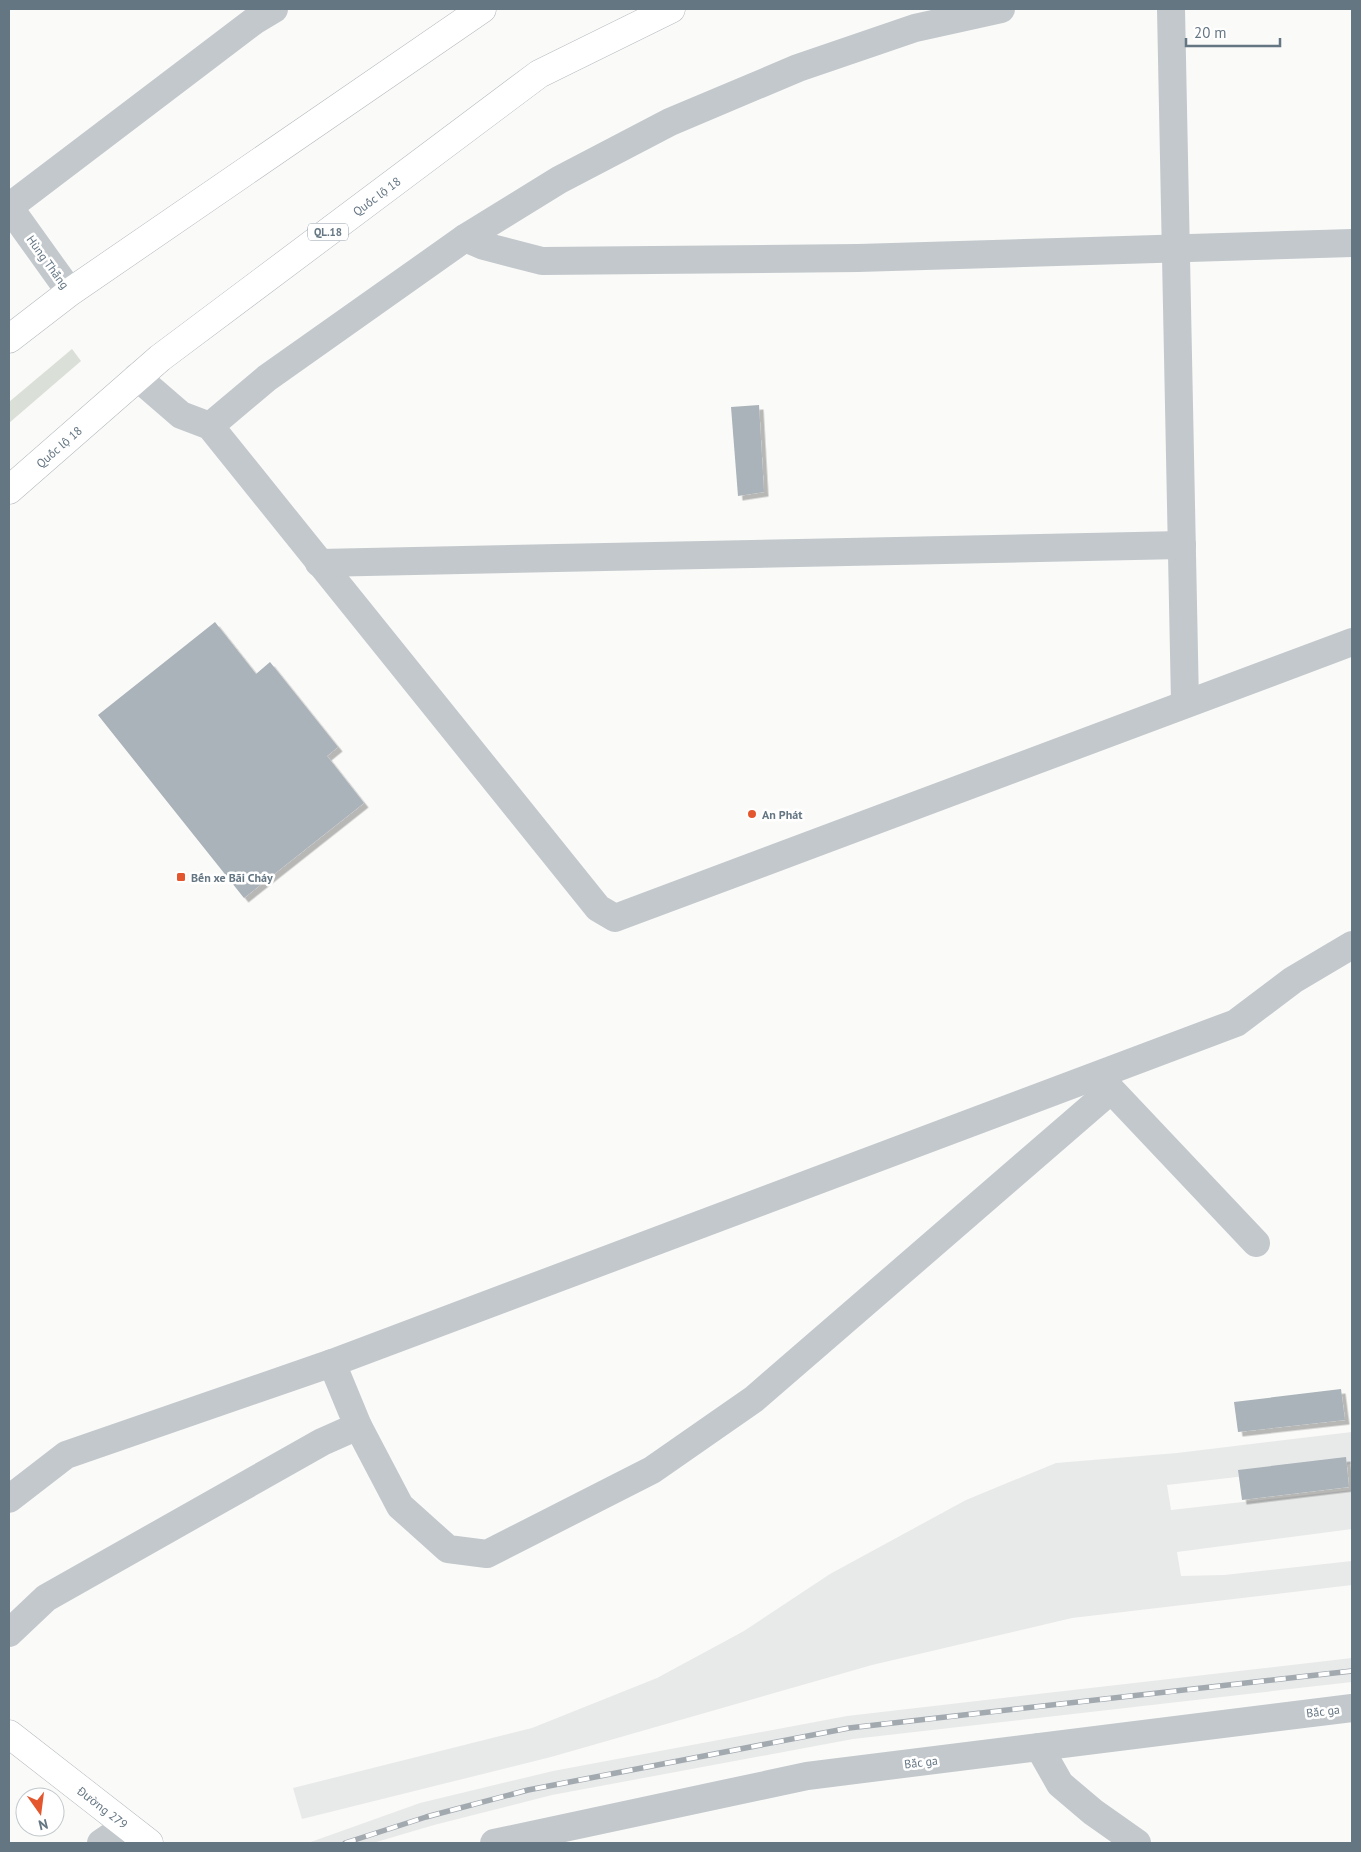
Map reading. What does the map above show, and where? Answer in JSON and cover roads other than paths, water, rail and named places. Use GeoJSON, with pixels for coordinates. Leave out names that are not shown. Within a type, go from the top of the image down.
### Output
{"type":"FeatureCollection","features":[{"type":"Feature","properties":{"kind":"main road"},"geometry":{"type":"LineString","coordinates":[[9,339],[70,292],[482,9]]}},
{"type":"Feature","properties":{"kind":"main road","name":"Quốc lộ 18"},"geometry":{"type":"LineString","coordinates":[[9,490],[137,377],[539,74],[672,9]]}},
{"type":"Feature","properties":{"kind":"main road","name":"Đường 279"},"geometry":{"type":"LineString","coordinates":[[9,1734],[149,1843]]}},
{"type":"Feature","properties":{"kind":"street"},"geometry":{"type":"LineString","coordinates":[[9,207],[254,21],[274,9]]}},
{"type":"Feature","properties":{"kind":"street"},"geometry":{"type":"LineString","coordinates":[[210,426],[267,378],[465,238],[568,175],[670,122],[798,68],[915,28],[1001,9]]}},
{"type":"Feature","properties":{"kind":"street"},"geometry":{"type":"LineString","coordinates":[[1171,9],[1185,703]]}},
{"type":"Feature","properties":{"kind":"street","name":"Hùng Thắng"},"geometry":{"type":"LineString","coordinates":[[9,207],[70,292]]}},
{"type":"Feature","properties":{"kind":"street"},"geometry":{"type":"LineString","coordinates":[[465,238],[484,246],[542,262],[858,258],[1352,243]]}},
{"type":"Feature","properties":{"kind":"street"},"geometry":{"type":"LineString","coordinates":[[137,377],[182,414],[210,426],[598,908],[615,918],[1352,642]]}},
{"type":"Feature","properties":{"kind":"street"},"geometry":{"type":"LineString","coordinates":[[320,563],[1182,545]]}},
{"type":"Feature","properties":{"kind":"street"},"geometry":{"type":"LineString","coordinates":[[9,1499],[66,1455],[102,1441],[332,1363],[1104,1083],[1236,1023],[1293,980],[1352,945]]}},
{"type":"Feature","properties":{"kind":"street"},"geometry":{"type":"LineString","coordinates":[[1104,1083],[1256,1243]]}},
{"type":"Feature","properties":{"kind":"street"},"geometry":{"type":"LineString","coordinates":[[332,1363],[358,1426],[400,1506],[448,1549],[487,1554],[652,1470],[754,1399],[1104,1083]]}},
{"type":"Feature","properties":{"kind":"street"},"geometry":{"type":"LineString","coordinates":[[9,1633],[46,1598],[322,1442],[358,1426]]}},
{"type":"Feature","properties":{"kind":"street","name":"Bắc ga"},"geometry":{"type":"LineString","coordinates":[[494,1843],[807,1776],[1352,1708]]}},
{"type":"Feature","properties":{"kind":"street"},"geometry":{"type":"LineString","coordinates":[[1040,1747],[1060,1784],[1093,1812],[1137,1843]]}},
{"type":"Feature","properties":{"kind":"street"},"geometry":{"type":"LineString","coordinates":[[102,1843],[126,1826]]}},
{"type":"Feature","properties":{"kind":"railway"},"geometry":{"type":"LineString","coordinates":[[345,1843],[426,1817],[528,1790],[849,1728],[1352,1671]]}},
{"type":"Feature","properties":{"kind":"place","name":"An Phát"},"geometry":{"type":"Point","coordinates":[752,814]}},
{"type":"Feature","properties":{"kind":"place","name":"Bến xe Bãi Cháy"},"geometry":{"type":"Point","coordinates":[181,877]}}]}
